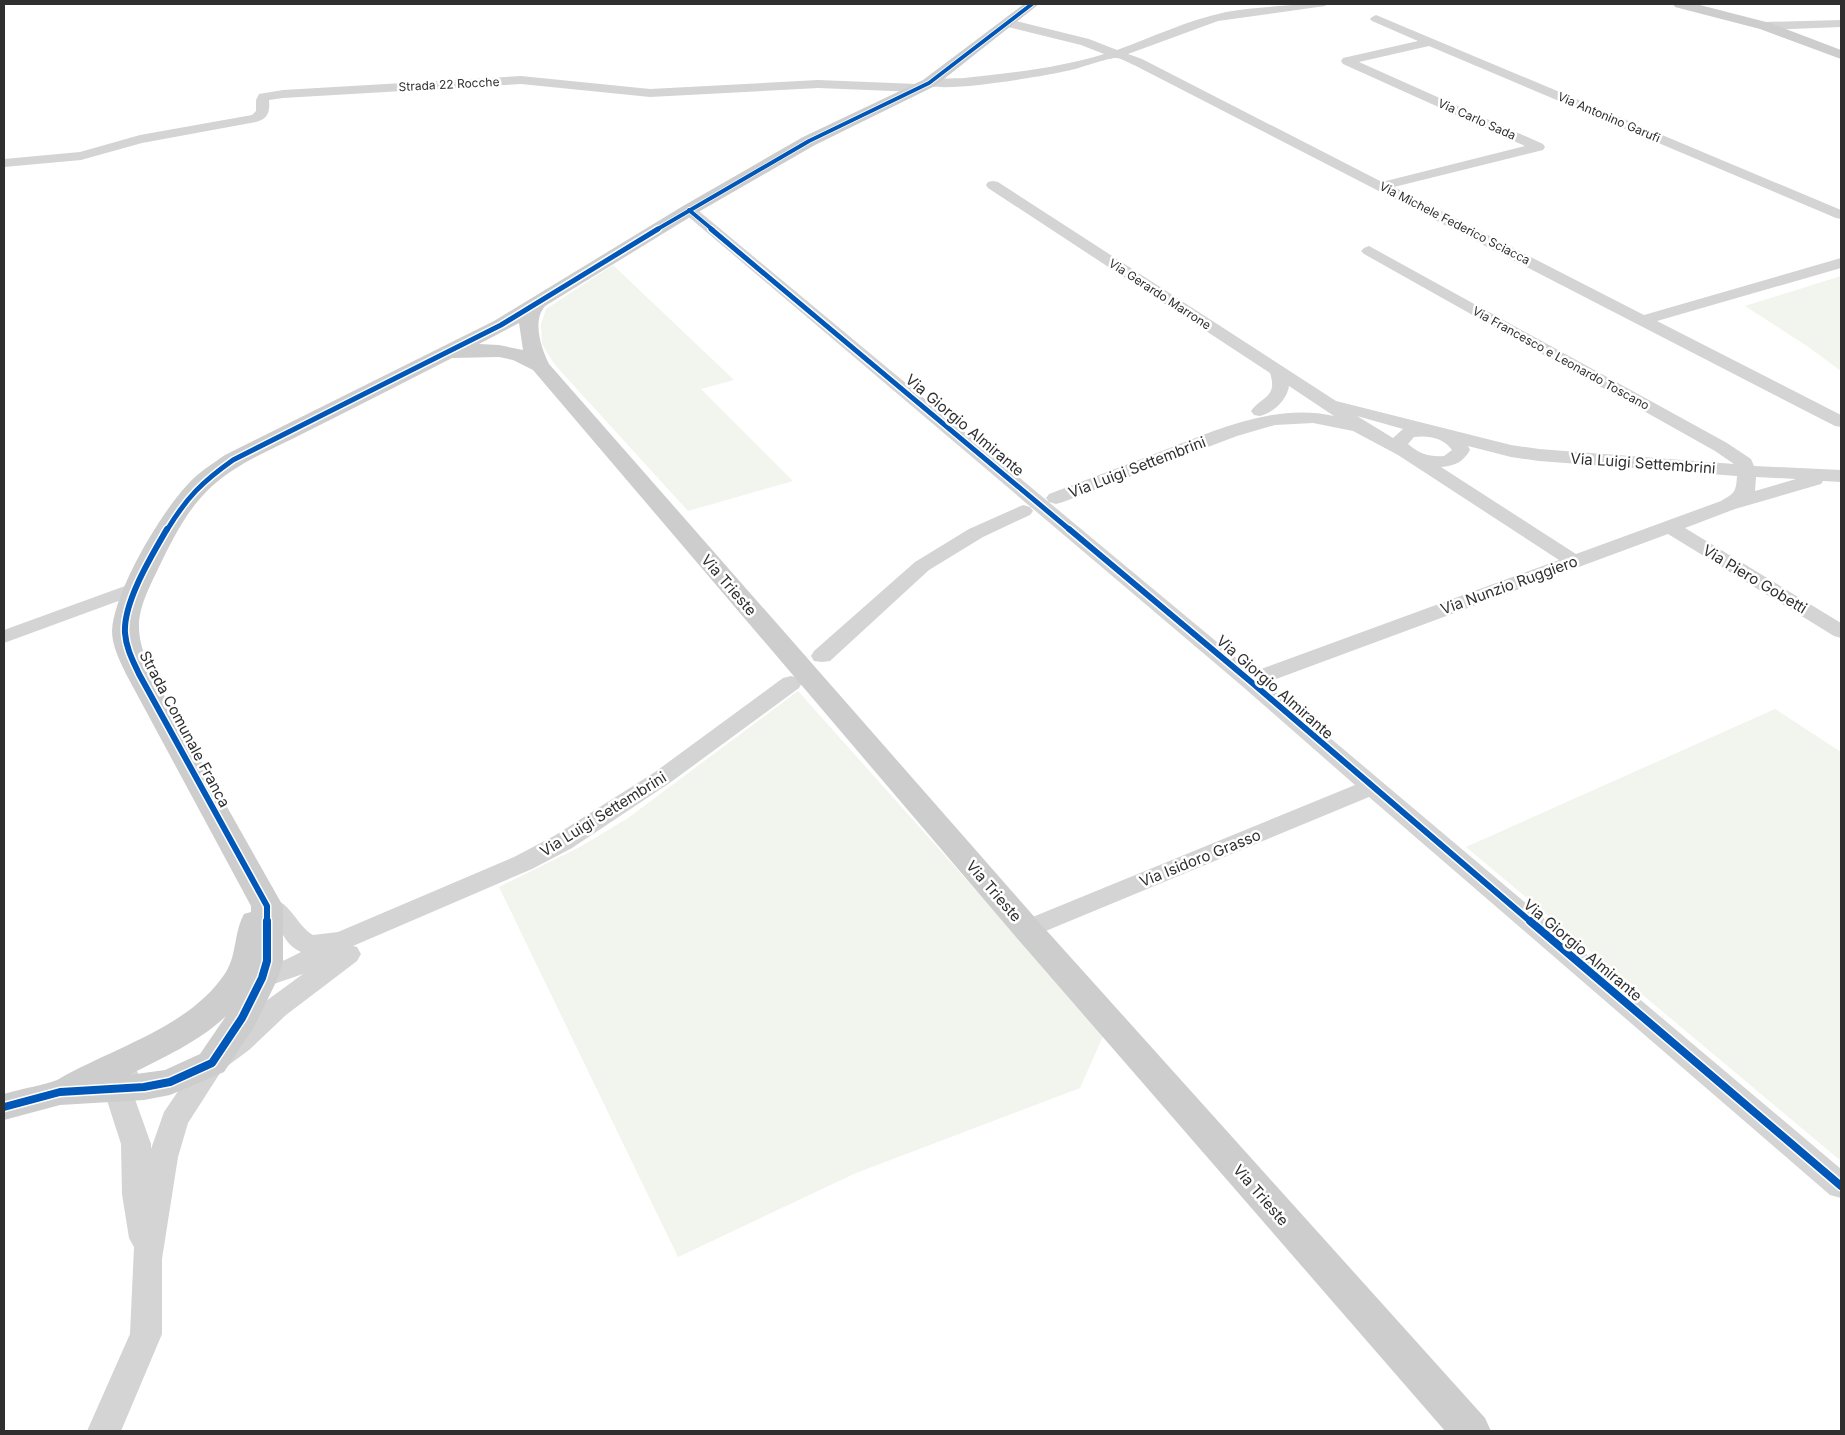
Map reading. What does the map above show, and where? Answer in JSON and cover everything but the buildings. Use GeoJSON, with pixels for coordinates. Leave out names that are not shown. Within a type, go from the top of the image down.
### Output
{"type":"FeatureCollection","features":[{"type":"Feature","properties":{"kind":"street","name":"Strada Comunale Franca"},"geometry":{"type":"LineString","coordinates":[[267,906],[139,674],[128,649],[125,631],[127,611],[136,588],[179,508],[207,478],[233,460],[492,330],[690,210],[809,141],[923,86],[1032,4]]}},
{"type":"Feature","properties":{"kind":"street"},"geometry":{"type":"LineString","coordinates":[[923,86],[1026,76],[1073,66],[1118,53],[1218,17],[1294,9],[1321,4]]}},
{"type":"Feature","properties":{"kind":"street"},"geometry":{"type":"LineString","coordinates":[[1680,4],[1765,26],[1841,55]]}},
{"type":"Feature","properties":{"kind":"street","name":"Via Antonino Garufi"},"geometry":{"type":"LineString","coordinates":[[1376,19],[1841,215]]}},
{"type":"Feature","properties":{"kind":"street"},"geometry":{"type":"LineString","coordinates":[[1765,26],[1841,23]]}},
{"type":"Feature","properties":{"kind":"street","name":"Via Michele Federico Sciacca"},"geometry":{"type":"LineString","coordinates":[[1003,27],[1064,37],[1118,53],[1147,66],[1841,422]]}},
{"type":"Feature","properties":{"kind":"street","name":"Via Carlo Sada"},"geometry":{"type":"LineString","coordinates":[[1382,186],[1538,146],[1347,61],[1430,42]]}},
{"type":"Feature","properties":{"kind":"street","name":"Strada 22 Rocche"},"geometry":{"type":"LineString","coordinates":[[4,163],[74,158],[140,139],[256,118],[262,116],[262,100],[264,97],[283,94],[521,80],[650,93],[818,84],[923,86]]}},
{"type":"Feature","properties":{"kind":"street","name":"Via Gerardo Marrone"},"geometry":{"type":"LineString","coordinates":[[993,185],[1277,370],[1363,429]]}},
{"type":"Feature","properties":{"kind":"street","name":"Via Giorgio Almirante"},"geometry":{"type":"LineString","coordinates":[[690,210],[1250,681],[1841,1186]]}},
{"type":"Feature","properties":{"kind":"street","name":"Via Francesco e Leonardo Toscano"},"geometry":{"type":"LineString","coordinates":[[1369,251],[1721,446],[1744,463],[1747,472]]}},
{"type":"Feature","properties":{"kind":"street"},"geometry":{"type":"LineString","coordinates":[[1644,320],[1841,263]]}},
{"type":"Feature","properties":{"kind":"street"},"geometry":{"type":"LineString","coordinates":[[440,356],[476,350],[509,352],[531,360],[536,356],[531,313],[541,299]]}},
{"type":"Feature","properties":{"kind":"street","name":"Via Trieste"},"geometry":{"type":"LineString","coordinates":[[492,330],[514,329],[520,332],[536,356],[1027,929],[1463,1425]]}},
{"type":"Feature","properties":{"kind":"street"},"geometry":{"type":"LineString","coordinates":[[492,330],[491,338],[509,352]]}},
{"type":"Feature","properties":{"kind":"street"},"geometry":{"type":"LineString","coordinates":[[1218,435],[1260,411],[1275,400],[1279,394],[1280,378],[1277,370]]}},
{"type":"Feature","properties":{"kind":"street"},"geometry":{"type":"LineString","coordinates":[[1260,411],[1296,403],[1327,403],[1442,434],[1454,440],[1461,450],[1454,458],[1437,462],[1427,461],[1406,453],[1399,446],[1400,441],[1409,433],[1428,431],[1442,434]]}},
{"type":"Feature","properties":{"kind":"street"},"geometry":{"type":"LineString","coordinates":[[1218,435],[1289,418],[1310,417],[1363,429],[1406,453],[1574,562]]}},
{"type":"Feature","properties":{"kind":"street","name":"Via Luigi Settembrini"},"geometry":{"type":"LineString","coordinates":[[1442,434],[1511,451],[1539,455],[1747,472],[1834,476]]}},
{"type":"Feature","properties":{"kind":"street","name":"Via Luigi Settembrini"},"geometry":{"type":"LineString","coordinates":[[1056,498],[1218,435]]}},
{"type":"Feature","properties":{"kind":"street","name":"Via Nunzio Ruggiero"},"geometry":{"type":"LineString","coordinates":[[1250,681],[1728,505],[1740,498],[1746,490],[1747,472]]}},
{"type":"Feature","properties":{"kind":"street"},"geometry":{"type":"LineString","coordinates":[[1728,505],[1834,476]]}},
{"type":"Feature","properties":{"kind":"street"},"geometry":{"type":"LineString","coordinates":[[822,656],[922,566],[976,533],[1023,511]]}},
{"type":"Feature","properties":{"kind":"street","name":"Via Piero Gobetti"},"geometry":{"type":"LineString","coordinates":[[1670,527],[1841,632]]}},
{"type":"Feature","properties":{"kind":"street"},"geometry":{"type":"LineString","coordinates":[[4,637],[136,588]]}},
{"type":"Feature","properties":{"kind":"street","name":"Via Luigi Settembrini"},"geometry":{"type":"LineString","coordinates":[[399,917],[524,863],[564,842],[663,777],[750,715],[791,682]]}},
{"type":"Feature","properties":{"kind":"street","name":"Via Isidoro Grasso"},"geometry":{"type":"LineString","coordinates":[[1027,929],[1372,787]]}},
{"type":"Feature","properties":{"kind":"street"},"geometry":{"type":"LineString","coordinates":[[248,983],[240,977],[251,951],[255,920],[251,876]]}},
{"type":"Feature","properties":{"kind":"street"},"geometry":{"type":"LineString","coordinates":[[267,906],[284,918],[296,937],[307,944],[318,945],[355,934],[399,917]]}},
{"type":"Feature","properties":{"kind":"street"},"geometry":{"type":"LineString","coordinates":[[4,1125],[51,1095],[140,1054],[179,1033],[248,983],[267,961],[267,906]]}},
{"type":"Feature","properties":{"kind":"street"},"geometry":{"type":"LineString","coordinates":[[4,1108],[51,1095],[144,1087],[170,1082],[212,1063],[239,1043],[276,1008],[318,975],[399,917]]}},
{"type":"Feature","properties":{"kind":"street"},"geometry":{"type":"LineString","coordinates":[[248,983],[294,967],[355,934]]}},
{"type":"Feature","properties":{"kind":"street"},"geometry":{"type":"LineString","coordinates":[[104,1431],[146,1334],[147,1259],[163,1157],[174,1120],[242,1018],[248,983]]}},
{"type":"Feature","properties":{"kind":"street"},"geometry":{"type":"LineString","coordinates":[[140,1054],[119,1079],[117,1088],[136,1144],[137,1194],[147,1259]]}},
{"type":"Feature","properties":{"kind":"shaded area"},"geometry":{"type":"Polygon","coordinates":[[[613,265],[734,380],[701,389],[793,481],[688,511],[555,365],[542,344],[541,324],[546,309],[613,265]]]}},
{"type":"Feature","properties":{"kind":"shaded area"},"geometry":{"type":"Polygon","coordinates":[[[1841,276],[1841,371],[1807,346],[1745,306],[1841,276]]]}},
{"type":"Feature","properties":{"kind":"shaded area"},"geometry":{"type":"Polygon","coordinates":[[[798,691],[1104,1034],[1080,1088],[856,1173],[678,1257],[499,887],[580,847],[628,818],[798,691]]]}},
{"type":"Feature","properties":{"kind":"shaded area"},"geometry":{"type":"Polygon","coordinates":[[[1775,709],[1841,752],[1841,1161],[1466,847],[1775,709]]]}},
{"type":"Feature","properties":{"kind":"cycle path"},"geometry":{"type":"LineString","coordinates":[[4,1107],[60,1092],[144,1087],[170,1082],[192,1073],[212,1063],[242,1018],[262,978],[267,961],[267,906],[139,674],[125,636],[127,616],[141,578],[162,537],[198,486],[233,460],[501,325],[689,210],[809,141],[929,83],[1032,4]]}},
{"type":"Feature","properties":{"kind":"cycle path"},"geometry":{"type":"LineString","coordinates":[[689,210],[1250,681],[1841,1186]]}}]}
